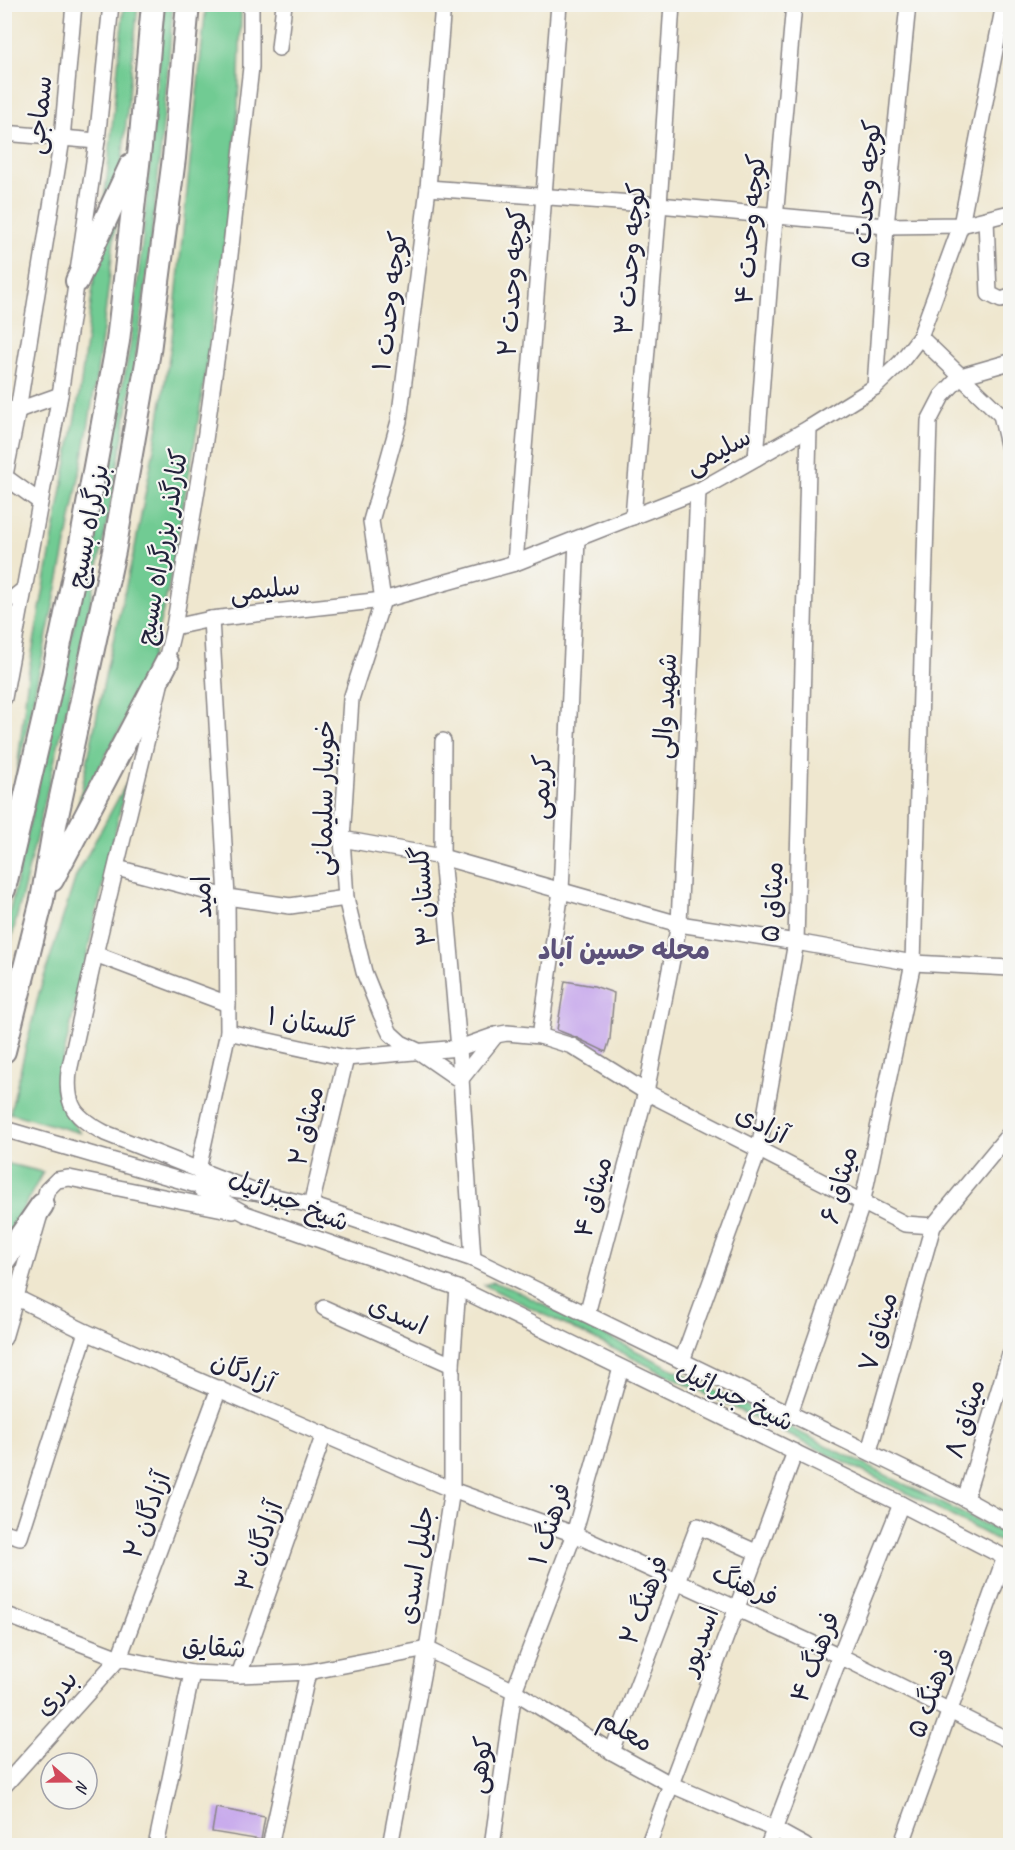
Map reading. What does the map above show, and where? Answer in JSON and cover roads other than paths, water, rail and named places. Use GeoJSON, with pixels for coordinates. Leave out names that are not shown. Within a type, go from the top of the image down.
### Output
{"type":"FeatureCollection","features":[{"type":"Feature","properties":{"kind":"highway","name":"بزرگراه بسیج"},"geometry":{"type":"LineString","coordinates":[[4,889],[44,718],[83,531],[118,341],[140,147],[153,4]]}},
{"type":"Feature","properties":{"kind":"highway","name":"بزرگراه بسیج"},"geometry":{"type":"LineString","coordinates":[[4,1051],[42,900],[55,825],[114,551],[149,351],[174,158],[188,4]]}},
{"type":"Feature","properties":{"kind":"highway"},"geometry":{"type":"LineString","coordinates":[[77,281],[140,147]]}},
{"type":"Feature","properties":{"kind":"highway"},"geometry":{"type":"LineString","coordinates":[[42,900],[167,662]]}},
{"type":"Feature","properties":{"kind":"highway"},"geometry":{"type":"LineString","coordinates":[[4,1260],[42,1205]]}},
{"type":"Feature","properties":{"kind":"street","name":"سماجی"},"geometry":{"type":"LineString","coordinates":[[5,477],[11,410],[62,139],[74,4]]}},
{"type":"Feature","properties":{"kind":"street"},"geometry":{"type":"LineString","coordinates":[[4,698],[60,396],[97,141],[111,4]]}},
{"type":"Feature","properties":{"kind":"street","name":"کنارگذر بزرگراه بسیج"},"geometry":{"type":"LineString","coordinates":[[195,1177],[85,1122],[71,1106],[67,1089],[94,954],[117,868],[174,627],[203,454],[227,282],[251,67],[251,4]]}},
{"type":"Feature","properties":{"kind":"street"},"geometry":{"type":"LineString","coordinates":[[279,48],[284,4]]}},
{"type":"Feature","properties":{"kind":"street","name":"کوچه وحدت ۱"},"geometry":{"type":"LineString","coordinates":[[383,600],[370,521],[399,421],[429,188],[443,4]]}},
{"type":"Feature","properties":{"kind":"street","name":"کوچه وحدت ۲"},"geometry":{"type":"LineString","coordinates":[[515,563],[559,4]]}},
{"type":"Feature","properties":{"kind":"street","name":"کوچه وحدت ۳"},"geometry":{"type":"LineString","coordinates":[[633,517],[659,205],[672,4]]}},
{"type":"Feature","properties":{"kind":"street","name":"کوچه وحدت ۴"},"geometry":{"type":"LineString","coordinates":[[756,458],[794,4]]}},
{"type":"Feature","properties":{"kind":"street","name":"کوچه وحدت ۵"},"geometry":{"type":"LineString","coordinates":[[875,387],[886,226],[908,4]]}},
{"type":"Feature","properties":{"kind":"street","name":"سلیمی"},"geometry":{"type":"LineString","coordinates":[[174,627],[211,619],[383,600],[515,563],[698,491],[809,428],[875,387],[900,363],[920,337],[961,225],[1004,4]]}},
{"type":"Feature","properties":{"kind":"street"},"geometry":{"type":"LineString","coordinates":[[4,133],[97,141]]}},
{"type":"Feature","properties":{"kind":"street"},"geometry":{"type":"LineString","coordinates":[[429,188],[659,205],[886,226],[961,225],[1011,213]]}},
{"type":"Feature","properties":{"kind":"street"},"geometry":{"type":"LineString","coordinates":[[986,219],[989,294],[1001,300],[1011,297]]}},
{"type":"Feature","properties":{"kind":"street"},"geometry":{"type":"LineString","coordinates":[[920,337],[1001,415],[1011,453]]}},
{"type":"Feature","properties":{"kind":"street"},"geometry":{"type":"LineString","coordinates":[[961,376],[1011,362]]}},
{"type":"Feature","properties":{"kind":"street","name":"میثاق ۶"},"geometry":{"type":"LineString","coordinates":[[790,1413],[862,1204],[913,963],[929,421],[942,396],[961,376]]}},
{"type":"Feature","properties":{"kind":"street"},"geometry":{"type":"LineString","coordinates":[[11,410],[60,396]]}},
{"type":"Feature","properties":{"kind":"street","name":"میثاق ۵"},"geometry":{"type":"LineString","coordinates":[[682,1361],[759,1149],[796,942],[809,428]]}},
{"type":"Feature","properties":{"kind":"street"},"geometry":{"type":"LineString","coordinates":[[5,477],[40,502]]}},
{"type":"Feature","properties":{"kind":"street","name":"شهید والی"},"geometry":{"type":"LineString","coordinates":[[646,1092],[679,924],[698,491]]}},
{"type":"Feature","properties":{"kind":"street","name":"کریمی"},"geometry":{"type":"LineString","coordinates":[[540,1036],[561,891],[577,540]]}},
{"type":"Feature","properties":{"kind":"street"},"geometry":{"type":"LineString","coordinates":[[4,599],[13,598],[23,590]]}},
{"type":"Feature","properties":{"kind":"street","name":"خوبیار سلیمانی"},"geometry":{"type":"LineString","coordinates":[[383,600],[351,699],[342,839],[346,898],[364,972],[390,1033],[400,1043],[418,1051],[460,1080]]}},
{"type":"Feature","properties":{"kind":"street","name":"امید"},"geometry":{"type":"LineString","coordinates":[[195,1177],[228,1032],[226,897],[211,619]]}},
{"type":"Feature","properties":{"kind":"street","name":"گلستان ۳"},"geometry":{"type":"LineString","coordinates":[[443,741],[442,857],[459,1048]]}},
{"type":"Feature","properties":{"kind":"street"},"geometry":{"type":"LineString","coordinates":[[342,839],[442,857],[679,924],[913,963],[1011,968]]}},
{"type":"Feature","properties":{"kind":"street"},"geometry":{"type":"LineString","coordinates":[[117,868],[226,897],[290,906],[346,898]]}},
{"type":"Feature","properties":{"kind":"street"},"geometry":{"type":"LineString","coordinates":[[94,954],[228,1004]]}},
{"type":"Feature","properties":{"kind":"street","name":"گلستان ۱"},"geometry":{"type":"LineString","coordinates":[[228,1032],[346,1058],[459,1048]]}},
{"type":"Feature","properties":{"kind":"street","name":"آزادی"},"geometry":{"type":"LineString","coordinates":[[459,1048],[507,1033],[540,1036],[572,1046],[646,1092],[862,1204],[905,1224],[933,1226]]}},
{"type":"Feature","properties":{"kind":"street"},"geometry":{"type":"LineString","coordinates":[[460,1080],[496,1035]]}},
{"type":"Feature","properties":{"kind":"street"},"geometry":{"type":"LineString","coordinates":[[459,1048],[473,1259]]}},
{"type":"Feature","properties":{"kind":"street","name":"میثاق ۲"},"geometry":{"type":"LineString","coordinates":[[311,1205],[346,1058]]}},
{"type":"Feature","properties":{"kind":"street","name":"میثاق ۴"},"geometry":{"type":"LineString","coordinates":[[587,1314],[646,1092]]}},
{"type":"Feature","properties":{"kind":"street"},"geometry":{"type":"LineString","coordinates":[[11,1131],[195,1177]]}},
{"type":"Feature","properties":{"kind":"street"},"geometry":{"type":"LineString","coordinates":[[933,1226],[1011,1133]]}},
{"type":"Feature","properties":{"kind":"street","name":"شیخ جبرائیل"},"geometry":{"type":"LineString","coordinates":[[195,1177],[311,1205],[473,1259],[869,1451],[1011,1524]]}},
{"type":"Feature","properties":{"kind":"street","name":"شیخ جبرائیل"},"geometry":{"type":"LineString","coordinates":[[195,1177],[246,1214],[458,1288],[901,1504],[1008,1559]]}},
{"type":"Feature","properties":{"kind":"street"},"geometry":{"type":"LineString","coordinates":[[4,1338],[47,1190],[57,1180],[69,1178],[246,1214]]}},
{"type":"Feature","properties":{"kind":"street","name":"میثاق ۷"},"geometry":{"type":"LineString","coordinates":[[869,1451],[933,1226]]}},
{"type":"Feature","properties":{"kind":"street","name":"جلیل اسدی"},"geometry":{"type":"LineString","coordinates":[[390,1845],[427,1649],[452,1491],[452,1365],[458,1288]]}},
{"type":"Feature","properties":{"kind":"street","name":"آزادگان"},"geometry":{"type":"LineString","coordinates":[[15,1297],[86,1332],[452,1491]]}},
{"type":"Feature","properties":{"kind":"street","name":"اسدی"},"geometry":{"type":"LineString","coordinates":[[324,1308],[452,1365]]}},
{"type":"Feature","properties":{"kind":"street"},"geometry":{"type":"LineString","coordinates":[[4,1532],[20,1537],[86,1332]]}},
{"type":"Feature","properties":{"kind":"street","name":"میثاق ۸"},"geometry":{"type":"LineString","coordinates":[[965,1499],[1011,1354]]}},
{"type":"Feature","properties":{"kind":"street","name":"فرهنگ ۱"},"geometry":{"type":"LineString","coordinates":[[514,1691],[574,1534],[621,1368]]}},
{"type":"Feature","properties":{"kind":"street","name":"آزادگان ۲"},"geometry":{"type":"LineString","coordinates":[[119,1658],[219,1388]]}},
{"type":"Feature","properties":{"kind":"street","name":"آزادگان ۳"},"geometry":{"type":"LineString","coordinates":[[239,1675],[324,1434]]}},
{"type":"Feature","properties":{"kind":"street","name":"اسدپور"},"geometry":{"type":"LineString","coordinates":[[648,1845],[795,1452]]}},
{"type":"Feature","properties":{"kind":"street","name":"فرهنگ"},"geometry":{"type":"LineString","coordinates":[[452,1491],[574,1534],[840,1656],[1011,1741]]}},
{"type":"Feature","properties":{"kind":"street","name":"فرهنگ ۴"},"geometry":{"type":"LineString","coordinates":[[768,1845],[901,1504]]}},
{"type":"Feature","properties":{"kind":"street","name":"فرهنگ ۲"},"geometry":{"type":"LineString","coordinates":[[612,1752],[698,1526],[758,1553]]}},
{"type":"Feature","properties":{"kind":"street","name":"فرهنگ ۵"},"geometry":{"type":"LineString","coordinates":[[901,1845],[1008,1559]]}},
{"type":"Feature","properties":{"kind":"street","name":"شقایق"},"geometry":{"type":"LineString","coordinates":[[4,1614],[119,1658],[192,1673],[239,1675],[308,1672],[427,1649]]}},
{"type":"Feature","properties":{"kind":"street","name":"معلم"},"geometry":{"type":"LineString","coordinates":[[427,1649],[514,1691],[612,1752],[672,1785],[774,1829],[805,1845]]}},
{"type":"Feature","properties":{"kind":"street","name":"بدری"},"geometry":{"type":"LineString","coordinates":[[4,1786],[119,1658]]}},
{"type":"Feature","properties":{"kind":"street"},"geometry":{"type":"LineString","coordinates":[[270,1845],[308,1672]]}},
{"type":"Feature","properties":{"kind":"street"},"geometry":{"type":"LineString","coordinates":[[156,1845],[192,1673]]}},
{"type":"Feature","properties":{"kind":"street","name":"کوهی"},"geometry":{"type":"LineString","coordinates":[[492,1845],[514,1691]]}},
{"type":"Feature","properties":{"kind":"district","name":"محله حسین آباد"},"geometry":{"type":"Point","coordinates":[624,950]}}]}
